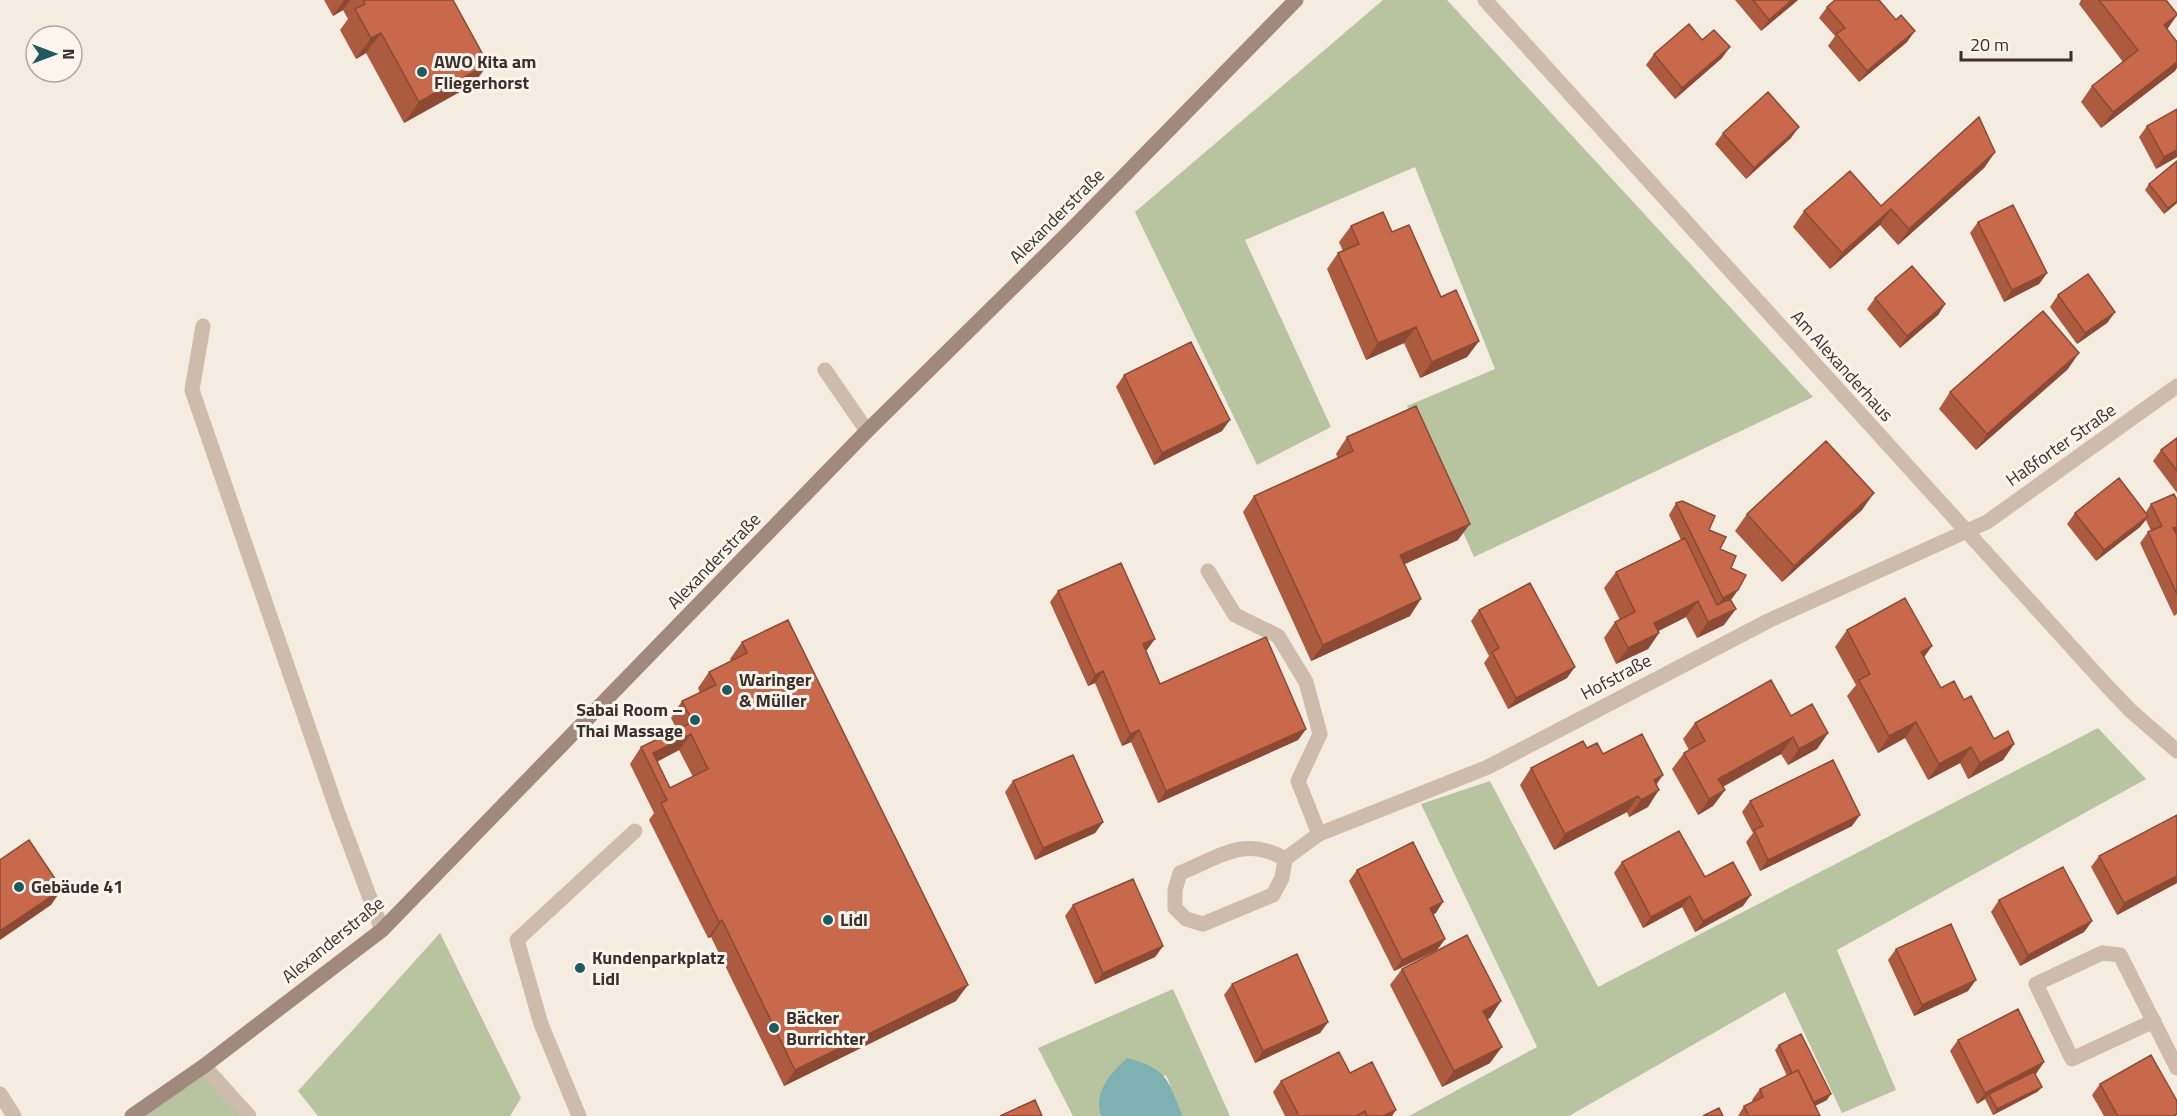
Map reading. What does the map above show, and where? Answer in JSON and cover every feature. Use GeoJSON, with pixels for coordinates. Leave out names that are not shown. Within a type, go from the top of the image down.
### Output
{"type":"FeatureCollection","features":[{"type":"Feature","properties":{"kind":"main road","name":"Alexanderstraße"},"geometry":{"type":"LineString","coordinates":[[132,1116],[204,1066],[382,930],[867,431],[1067,234],[1296,0]]}},
{"type":"Feature","properties":{"kind":"street","name":"Am Alexanderhaus"},"geometry":{"type":"LineString","coordinates":[[1485,0],[2131,711],[2177,751]]}},
{"type":"Feature","properties":{"kind":"street"},"geometry":{"type":"LineString","coordinates":[[202,326],[192,390],[338,813],[382,930]]}},
{"type":"Feature","properties":{"kind":"street"},"geometry":{"type":"LineString","coordinates":[[825,370],[867,431]]}},
{"type":"Feature","properties":{"kind":"street","name":"Haßforter Straße"},"geometry":{"type":"LineString","coordinates":[[1965,530],[1987,522],[2177,386]]}},
{"type":"Feature","properties":{"kind":"street","name":"Hofstraße"},"geometry":{"type":"LineString","coordinates":[[1286,859],[1319,834],[1488,767],[1770,620],[1965,530]]}},
{"type":"Feature","properties":{"kind":"street"},"geometry":{"type":"LineString","coordinates":[[1208,571],[1235,615],[1278,636],[1306,682],[1320,734],[1298,781],[1319,834]]}},
{"type":"Feature","properties":{"kind":"street"},"geometry":{"type":"LineString","coordinates":[[579,1116],[542,1024],[517,940],[635,831]]}},
{"type":"Feature","properties":{"kind":"street"},"geometry":{"type":"LineString","coordinates":[[1247,846],[1268,849],[1286,859],[1282,878],[1273,895],[1203,924],[1186,919],[1175,908],[1174,890],[1180,873],[1247,846]]}},
{"type":"Feature","properties":{"kind":"street"},"geometry":{"type":"LineString","coordinates":[[2154,1021],[2072,1059],[2036,984],[2102,953],[2120,955],[2154,1021],[2177,1068]]}},
{"type":"Feature","properties":{"kind":"street"},"geometry":{"type":"LineString","coordinates":[[204,1066],[249,1116]]}},
{"type":"Feature","properties":{"kind":"street"},"geometry":{"type":"LineString","coordinates":[[0,1094],[14,1116]]}},
{"type":"Feature","properties":{"kind":"green space"},"geometry":{"type":"Polygon","coordinates":[[[1383,0],[1447,0],[1813,397],[1474,557],[1407,406],[1495,369],[1415,167],[1245,240],[1331,427],[1257,465],[1135,212],[1383,0]]]}},
{"type":"Feature","properties":{"kind":"green space"},"geometry":{"type":"Polygon","coordinates":[[[2098,728],[2146,779],[1837,950],[1896,1090],[1842,1113],[1785,992],[1569,1116],[1409,1116],[1537,1047],[1421,804],[1490,781],[1598,987],[2098,728]]]}},
{"type":"Feature","properties":{"kind":"green space"},"geometry":{"type":"Polygon","coordinates":[[[440,933],[521,1098],[510,1116],[318,1116],[298,1091],[440,933]]]}},
{"type":"Feature","properties":{"kind":"green space"},"geometry":{"type":"Polygon","coordinates":[[[1173,989],[1230,1116],[1183,1116],[1166,1075],[1100,1112],[1101,1116],[1073,1116],[1038,1048],[1173,989]]]}},
{"type":"Feature","properties":{"kind":"green space"},"geometry":{"type":"Polygon","coordinates":[[[204,1066],[255,1116],[130,1116],[204,1066]]]}},
{"type":"Feature","properties":{"kind":"water"},"geometry":{"type":"Polygon","coordinates":[[[1127,1058],[1151,1067],[1165,1078],[1183,1116],[1101,1116],[1099,1099],[1101,1091],[1115,1070],[1127,1058]]]}},
{"type":"Feature","properties":{"kind":"building","name":"AWO Kita am Fliegerhorst"},"geometry":{"type":"Polygon","coordinates":[[[363,0],[453,0],[488,64],[419,102],[381,33],[371,38],[355,9],[365,4],[363,0]]]}},
{"type":"Feature","properties":{"kind":"building"},"geometry":{"type":"Polygon","coordinates":[[[1753,0],[1792,0],[1769,20],[1753,0]]]}},
{"type":"Feature","properties":{"kind":"building"},"geometry":{"type":"Polygon","coordinates":[[[1835,0],[1879,0],[1896,20],[1901,15],[1915,31],[1867,71],[1836,34],[1845,28],[1827,7],[1835,0]]]}},
{"type":"Feature","properties":{"kind":"building"},"geometry":{"type":"Polygon","coordinates":[[[2099,0],[2166,0],[2177,14],[2164,25],[2177,42],[2177,62],[2113,112],[2092,86],[2138,50],[2099,0]]]}},
{"type":"Feature","properties":{"kind":"building"},"geometry":{"type":"Polygon","coordinates":[[[1689,24],[1702,40],[1714,30],[1730,47],[1682,88],[1654,54],[1689,24]]]}},
{"type":"Feature","properties":{"kind":"building"},"geometry":{"type":"Polygon","coordinates":[[[1768,92],[1799,127],[1754,168],[1723,133],[1768,92]]]}},
{"type":"Feature","properties":{"kind":"building"},"geometry":{"type":"Polygon","coordinates":[[[2177,109],[2177,150],[2164,157],[2147,126],[2177,109]]]}},
{"type":"Feature","properties":{"kind":"building"},"geometry":{"type":"Polygon","coordinates":[[[1979,117],[1995,152],[1909,229],[1891,209],[1842,253],[1804,211],[1850,171],[1881,206],[1979,117]]]}},
{"type":"Feature","properties":{"kind":"building"},"geometry":{"type":"Polygon","coordinates":[[[2177,161],[2177,201],[2168,208],[2149,184],[2177,161]]]}},
{"type":"Feature","properties":{"kind":"building"},"geometry":{"type":"Polygon","coordinates":[[[2013,205],[2047,273],[2012,290],[1978,222],[2013,205]]]}},
{"type":"Feature","properties":{"kind":"building"},"geometry":{"type":"Polygon","coordinates":[[[1383,212],[1392,232],[1409,225],[1441,297],[1456,290],[1479,341],[1432,362],[1416,327],[1378,343],[1338,253],[1359,244],[1351,226],[1383,212]]]}},
{"type":"Feature","properties":{"kind":"building"},"geometry":{"type":"Polygon","coordinates":[[[1912,266],[1945,304],[1907,336],[1875,298],[1912,266]]]}},
{"type":"Feature","properties":{"kind":"building"},"geometry":{"type":"Polygon","coordinates":[[[2088,274],[2115,312],[2085,333],[2058,295],[2088,274]]]}},
{"type":"Feature","properties":{"kind":"building"},"geometry":{"type":"Polygon","coordinates":[[[2043,311],[2079,353],[1987,434],[1950,392],[2043,311]]]}},
{"type":"Feature","properties":{"kind":"building"},"geometry":{"type":"Polygon","coordinates":[[[1191,342],[1230,420],[1162,453],[1124,375],[1191,342]]]}},
{"type":"Feature","properties":{"kind":"building"},"geometry":{"type":"Polygon","coordinates":[[[1416,406],[1470,524],[1400,555],[1421,599],[1323,645],[1254,496],[1353,451],[1347,437],[1416,406]]]}},
{"type":"Feature","properties":{"kind":"building"},"geometry":{"type":"Polygon","coordinates":[[[2177,438],[2177,471],[2161,450],[2177,438]]]}},
{"type":"Feature","properties":{"kind":"building"},"geometry":{"type":"Polygon","coordinates":[[[1826,441],[1874,493],[1794,566],[1747,514],[1826,441]]]}},
{"type":"Feature","properties":{"kind":"building"},"geometry":{"type":"Polygon","coordinates":[[[2119,478],[2148,516],[2104,550],[2075,513],[2119,478]]]}},
{"type":"Feature","properties":{"kind":"building"},"geometry":{"type":"Polygon","coordinates":[[[2174,494],[2177,500],[2177,527],[2173,528],[2177,535],[2177,594],[2148,532],[2162,526],[2151,504],[2174,494]]]}},
{"type":"Feature","properties":{"kind":"building"},"geometry":{"type":"Polygon","coordinates":[[[1682,501],[1715,516],[1709,530],[1726,537],[1720,549],[1736,556],[1731,568],[1746,575],[1738,590],[1723,598],[1676,503],[1682,501]]]}},
{"type":"Feature","properties":{"kind":"building"},"geometry":{"type":"Polygon","coordinates":[[[1685,538],[1717,605],[1730,599],[1736,609],[1708,622],[1698,601],[1654,623],[1659,633],[1628,648],[1615,622],[1635,612],[1616,572],[1685,538]]]}},
{"type":"Feature","properties":{"kind":"building"},"geometry":{"type":"Polygon","coordinates":[[[1121,563],[1155,639],[1143,644],[1160,684],[1266,637],[1306,729],[1166,791],[1139,730],[1130,734],[1103,671],[1095,675],[1058,591],[1121,563]]]}},
{"type":"Feature","properties":{"kind":"building"},"geometry":{"type":"Polygon","coordinates":[[[1530,583],[1575,667],[1516,698],[1492,652],[1499,648],[1479,610],[1530,583]]]}},
{"type":"Feature","properties":{"kind":"building"},"geometry":{"type":"Polygon","coordinates":[[[1905,598],[1932,646],[1921,652],[1941,688],[1954,681],[1964,700],[1971,696],[1994,739],[2008,731],[2014,744],[1980,763],[1971,747],[1939,764],[1916,722],[1889,736],[1859,680],[1870,674],[1847,630],[1905,598]]]}},
{"type":"Feature","properties":{"kind":"building"},"geometry":{"type":"Polygon","coordinates":[[[788,620],[968,985],[795,1070],[722,920],[719,922],[661,803],[667,800],[641,747],[693,722],[682,701],[716,685],[709,672],[747,653],[742,642],[788,620]],[[691,734],[653,753],[670,788],[708,769],[691,734]]]}},
{"type":"Feature","properties":{"kind":"building"},"geometry":{"type":"Polygon","coordinates":[[[1771,680],[1791,716],[1812,704],[1828,733],[1799,749],[1793,737],[1718,779],[1725,790],[1709,799],[1684,753],[1705,741],[1695,723],[1771,680]]]}},
{"type":"Feature","properties":{"kind":"building"},"geometry":{"type":"Polygon","coordinates":[[[1642,734],[1663,775],[1654,780],[1659,790],[1641,800],[1638,796],[1565,834],[1531,768],[1583,741],[1587,748],[1597,743],[1603,754],[1642,734]]]}},
{"type":"Feature","properties":{"kind":"building"},"geometry":{"type":"Polygon","coordinates":[[[1073,755],[1103,822],[1043,848],[1013,781],[1073,755]]]}},
{"type":"Feature","properties":{"kind":"building"},"geometry":{"type":"Polygon","coordinates":[[[1833,760],[1860,815],[1768,860],[1754,830],[1763,826],[1750,801],[1833,760]]]}},
{"type":"Feature","properties":{"kind":"building"},"geometry":{"type":"Polygon","coordinates":[[[2177,815],[2177,876],[2124,903],[2099,856],[2177,815]]]}},
{"type":"Feature","properties":{"kind":"building"},"geometry":{"type":"Polygon","coordinates":[[[1679,831],[1705,877],[1733,862],[1751,895],[1703,921],[1690,896],[1651,917],[1622,862],[1679,831]]]}},
{"type":"Feature","properties":{"kind":"building","name":"Gebäude 41"},"geometry":{"type":"Polygon","coordinates":[[[29,840],[62,889],[0,931],[0,860],[29,840]]]}},
{"type":"Feature","properties":{"kind":"building"},"geometry":{"type":"Polygon","coordinates":[[[1413,842],[1443,902],[1430,908],[1445,939],[1402,960],[1357,870],[1413,842]]]}},
{"type":"Feature","properties":{"kind":"building"},"geometry":{"type":"Polygon","coordinates":[[[2063,867],[2092,921],[2028,955],[1999,900],[2063,867]]]}},
{"type":"Feature","properties":{"kind":"building"},"geometry":{"type":"Polygon","coordinates":[[[1133,879],[1163,946],[1103,973],[1073,905],[1133,879]]]}},
{"type":"Feature","properties":{"kind":"building"},"geometry":{"type":"Polygon","coordinates":[[[1951,924],[1976,980],[1922,1005],[1896,949],[1951,924]]]}},
{"type":"Feature","properties":{"kind":"building"},"geometry":{"type":"Polygon","coordinates":[[[1467,935],[1501,1001],[1483,1011],[1502,1047],[1454,1071],[1402,969],[1467,935]]]}},
{"type":"Feature","properties":{"kind":"building"},"geometry":{"type":"Polygon","coordinates":[[[1297,954],[1328,1022],[1263,1051],[1232,984],[1297,954]]]}},
{"type":"Feature","properties":{"kind":"building"},"geometry":{"type":"Polygon","coordinates":[[[2018,1009],[2044,1062],[1985,1093],[1958,1040],[2018,1009]]]}},
{"type":"Feature","properties":{"kind":"building"},"geometry":{"type":"Polygon","coordinates":[[[1801,1034],[1831,1094],[1814,1102],[1798,1070],[1792,1073],[1779,1045],[1801,1034]]]}},
{"type":"Feature","properties":{"kind":"building"},"geometry":{"type":"Polygon","coordinates":[[[1339,1052],[1350,1073],[1372,1062],[1396,1110],[1383,1116],[1367,1116],[1365,1111],[1356,1116],[1299,1116],[1281,1081],[1339,1052]]]}},
{"type":"Feature","properties":{"kind":"building"},"geometry":{"type":"Polygon","coordinates":[[[2151,1055],[2177,1101],[2177,1114],[2173,1116],[2118,1116],[2100,1084],[2151,1055]]]}},
{"type":"Feature","properties":{"kind":"building"},"geometry":{"type":"Polygon","coordinates":[[[1798,1070],[1820,1116],[1749,1116],[1744,1106],[1763,1097],[1760,1089],[1798,1070]]]}},
{"type":"Feature","properties":{"kind":"building"},"geometry":{"type":"Polygon","coordinates":[[[2034,1072],[2042,1087],[1997,1109],[1989,1094],[2034,1072]]]}},
{"type":"Feature","properties":{"kind":"building"},"geometry":{"type":"Polygon","coordinates":[[[1035,1100],[1042,1116],[1000,1116],[1035,1100]]]}},
{"type":"Feature","properties":{"kind":"building"},"geometry":{"type":"Polygon","coordinates":[[[1719,1108],[1723,1116],[1703,1116],[1719,1108]]]}},
{"type":"Feature","properties":{"kind":"place","name":"AWO Kita am Fliegerhorst"},"geometry":{"type":"Point","coordinates":[422,72]}},
{"type":"Feature","properties":{"kind":"place","name":"Waringer & Müller"},"geometry":{"type":"Point","coordinates":[727,690]}},
{"type":"Feature","properties":{"kind":"place","name":"Sabai Room – Thai Massage"},"geometry":{"type":"Point","coordinates":[695,720]}},
{"type":"Feature","properties":{"kind":"place","name":"Gebäude 41"},"geometry":{"type":"Point","coordinates":[19,887]}},
{"type":"Feature","properties":{"kind":"place","name":"Lidl"},"geometry":{"type":"Point","coordinates":[828,920]}},
{"type":"Feature","properties":{"kind":"place","name":"Kundenparkplatz Lidl"},"geometry":{"type":"Point","coordinates":[580,968]}},
{"type":"Feature","properties":{"kind":"place","name":"Bäcker Burrichter"},"geometry":{"type":"Point","coordinates":[774,1028]}}]}
